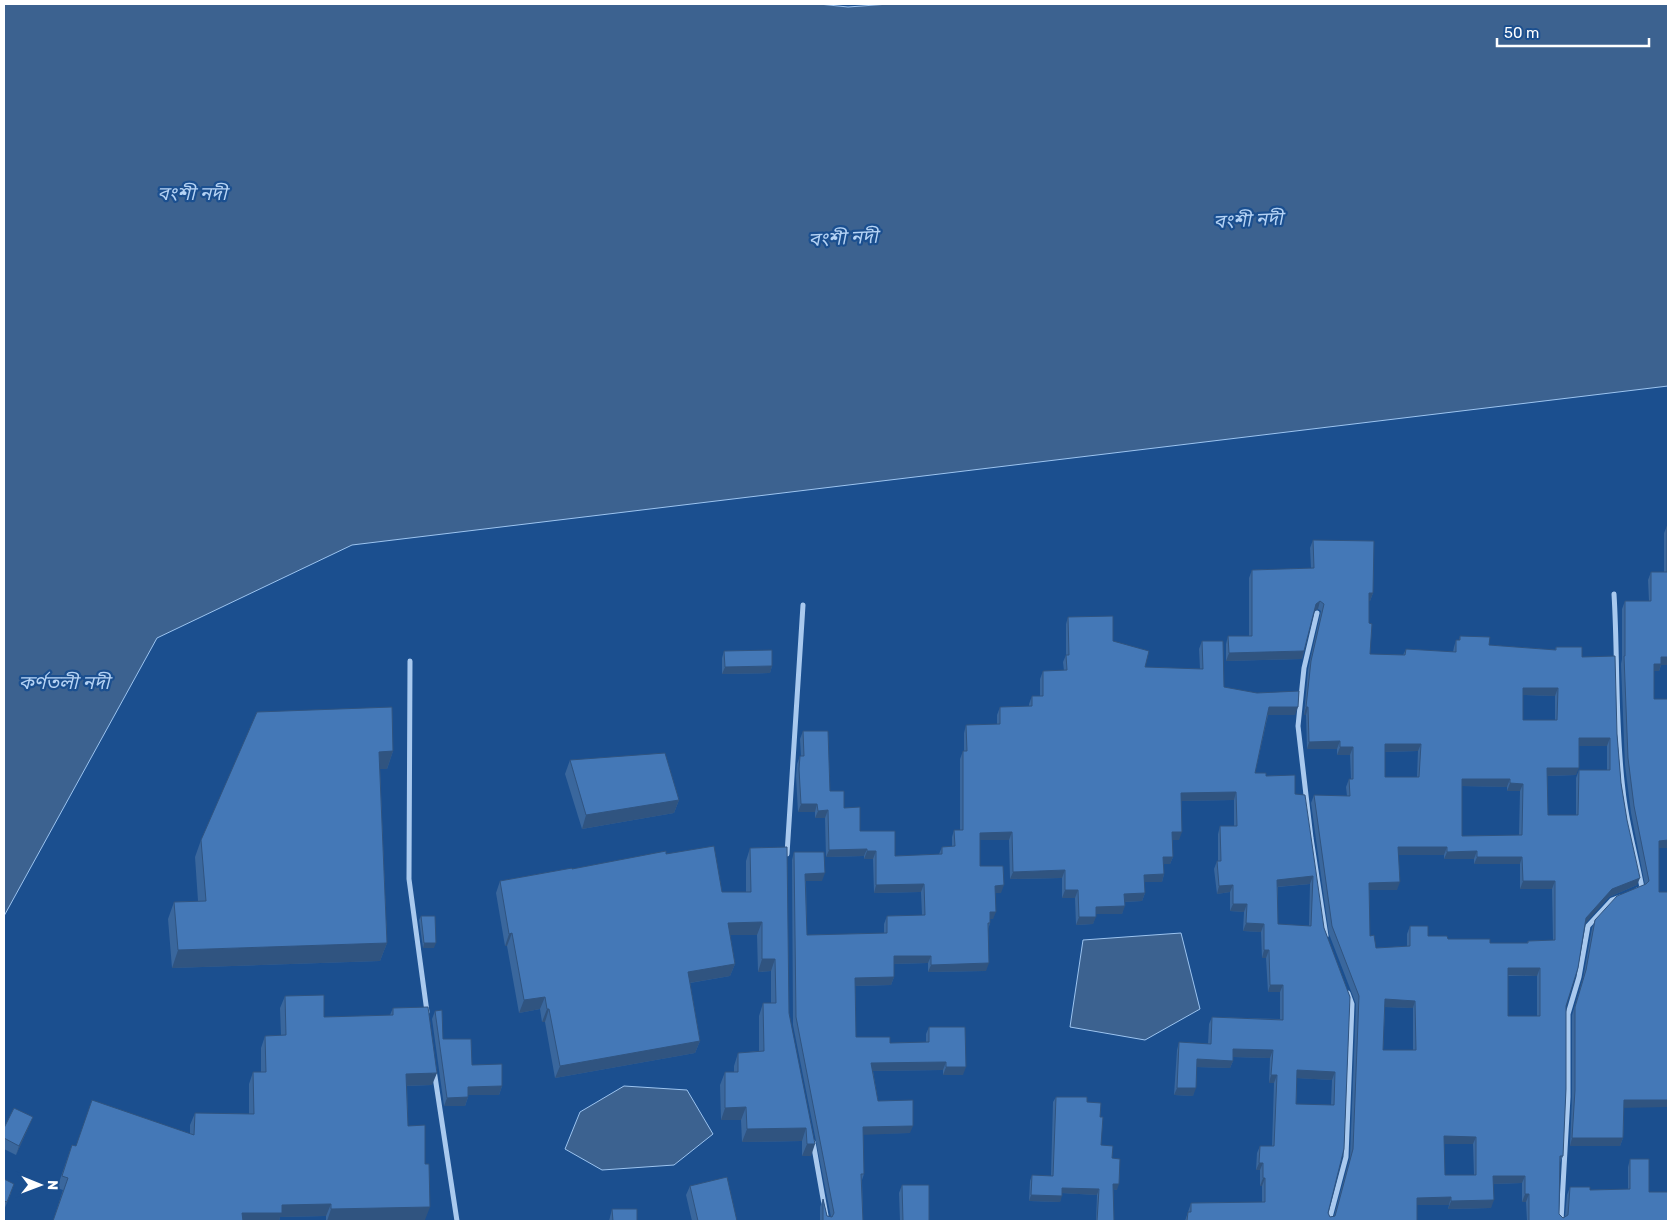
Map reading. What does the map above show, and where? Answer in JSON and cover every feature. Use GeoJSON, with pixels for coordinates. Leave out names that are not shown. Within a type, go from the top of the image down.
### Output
{"type":"FeatureCollection","features":[{"type":"Feature","properties":{"kind":"street"},"geometry":{"type":"LineString","coordinates":[[1614,594],[1618,718],[1623,791],[1642,888],[1634,891]]}},
{"type":"Feature","properties":{"kind":"street"},"geometry":{"type":"LineString","coordinates":[[787,859],[803,605]]}},
{"type":"Feature","properties":{"kind":"street"},"geometry":{"type":"LineString","coordinates":[[1317,613],[1304,668],[1298,726],[1311,838],[1325,935],[1329,943]]}},
{"type":"Feature","properties":{"kind":"street"},"geometry":{"type":"LineString","coordinates":[[410,661],[409,879],[427,1016]]}},
{"type":"Feature","properties":{"kind":"street"},"geometry":{"type":"LineString","coordinates":[[1561,1221],[1568,1097],[1568,1014],[1579,977],[1588,926],[1612,900],[1627,894]]}},
{"type":"Feature","properties":{"kind":"street"},"geometry":{"type":"LineString","coordinates":[[1329,1221],[1346,1157],[1352,1004],[1346,987]]}},
{"type":"Feature","properties":{"kind":"street"},"geometry":{"type":"LineString","coordinates":[[434,1064],[457,1221]]}},
{"type":"Feature","properties":{"kind":"street"},"geometry":{"type":"LineString","coordinates":[[812,1137],[827,1221]]}},
{"type":"Feature","properties":{"kind":"water"},"geometry":{"type":"Polygon","coordinates":[[[4,4],[819,4],[848,7],[889,4],[1668,4],[1668,386],[352,545],[157,638],[4,916],[4,4]]]}},
{"type":"Feature","properties":{"kind":"water"},"geometry":{"type":"Polygon","coordinates":[[[1181,933],[1200,1009],[1145,1040],[1070,1027],[1083,940],[1181,933]]]}},
{"type":"Feature","properties":{"kind":"water"},"geometry":{"type":"Polygon","coordinates":[[[624,1086],[687,1090],[713,1134],[674,1165],[602,1170],[565,1149],[580,1112],[624,1086]]]}},
{"type":"Feature","properties":{"kind":"building"},"geometry":{"type":"Polygon","coordinates":[[[1667,526],[1668,657],[1661,657],[1661,664],[1654,664],[1654,699],[1668,699],[1668,840],[1659,841],[1659,892],[1668,892],[1668,1100],[1624,1100],[1623,1138],[1572,1138],[1575,1090],[1575,1007],[1586,970],[1595,920],[1617,896],[1649,881],[1634,806],[1628,758],[1624,656],[1625,601],[1651,601],[1651,572],[1667,572],[1667,526]]]}},
{"type":"Feature","properties":{"kind":"building"},"geometry":{"type":"Polygon","coordinates":[[[1313,540],[1374,541],[1373,593],[1369,593],[1369,623],[1372,624],[1370,654],[1405,655],[1406,649],[1456,652],[1456,640],[1460,640],[1460,636],[1490,637],[1489,645],[1556,650],[1556,647],[1582,647],[1582,657],[1615,656],[1617,734],[1621,783],[1640,878],[1612,889],[1586,918],[1578,968],[1566,1006],[1566,1089],[1563,1156],[1560,1156],[1559,1214],[1563,1218],[1568,1215],[1570,1187],[1590,1187],[1590,1190],[1630,1189],[1630,1159],[1649,1159],[1649,1192],[1668,1192],[1668,1221],[1529,1221],[1529,1194],[1525,1194],[1525,1176],[1493,1176],[1494,1200],[1451,1201],[1451,1197],[1417,1198],[1417,1221],[1187,1221],[1188,1212],[1191,1212],[1191,1203],[1265,1202],[1263,1163],[1259,1163],[1260,1146],[1274,1146],[1277,1075],[1271,1075],[1273,1050],[1233,1049],[1233,1061],[1197,1059],[1196,1088],[1177,1088],[1179,1042],[1211,1044],[1212,1017],[1283,1020],[1283,985],[1270,985],[1269,950],[1264,950],[1264,924],[1246,923],[1247,904],[1233,904],[1233,885],[1219,886],[1217,861],[1221,861],[1220,826],[1237,826],[1236,792],[1181,793],[1182,832],[1172,832],[1173,857],[1163,857],[1164,874],[1144,875],[1145,893],[1124,894],[1125,906],[1096,907],[1096,917],[1079,917],[1078,890],[1065,890],[1065,870],[1013,872],[1012,832],[980,833],[980,866],[1003,866],[1004,885],[995,886],[996,912],[990,912],[990,923],[988,923],[989,963],[931,965],[931,956],[894,956],[894,977],[855,978],[856,1037],[890,1037],[890,1043],[929,1042],[929,1027],[965,1027],[966,1067],[946,1067],[946,1062],[871,1063],[878,1101],[913,1100],[913,1126],[863,1127],[864,1174],[861,1174],[863,1221],[823,1221],[823,1199],[827,1216],[832,1217],[834,1213],[796,1017],[794,852],[824,852],[825,873],[805,874],[807,935],[887,933],[887,916],[925,915],[924,884],[876,885],[876,851],[867,851],[867,849],[829,850],[828,810],[818,811],[817,804],[801,804],[799,769],[800,756],[804,756],[803,731],[828,731],[830,791],[844,791],[844,808],[860,807],[860,831],[895,831],[895,856],[942,854],[942,847],[955,846],[954,830],[963,830],[963,751],[967,751],[966,725],[1000,724],[1000,707],[1032,706],[1032,696],[1043,696],[1043,671],[1067,670],[1066,655],[1069,655],[1068,617],[1113,616],[1113,641],[1149,651],[1145,667],[1203,669],[1202,641],[1223,641],[1224,687],[1257,693],[1299,691],[1298,707],[1269,707],[1255,773],[1266,773],[1266,776],[1295,775],[1295,794],[1305,795],[1324,928],[1350,997],[1344,1149],[1328,1213],[1330,1217],[1335,1216],[1353,1149],[1359,996],[1332,926],[1314,795],[1350,796],[1349,779],[1353,779],[1353,747],[1340,747],[1340,741],[1309,742],[1308,707],[1306,707],[1311,661],[1324,604],[1320,601],[1316,604],[1304,651],[1229,653],[1228,636],[1252,636],[1252,570],[1314,568],[1313,540]],[[1523,688],[1523,720],[1557,720],[1558,688],[1523,688]],[[1579,738],[1579,768],[1547,768],[1548,815],[1578,815],[1579,770],[1610,770],[1610,738],[1579,738]],[[1385,744],[1385,777],[1419,777],[1421,744],[1385,744]],[[1462,779],[1462,836],[1522,835],[1523,784],[1510,783],[1510,779],[1462,779]],[[1398,847],[1400,882],[1369,883],[1370,936],[1374,935],[1376,948],[1410,946],[1410,926],[1428,926],[1428,936],[1447,936],[1448,939],[1490,939],[1490,943],[1528,943],[1528,941],[1555,940],[1555,881],[1523,881],[1522,857],[1477,857],[1477,851],[1447,852],[1447,847],[1398,847]],[[1313,876],[1277,880],[1278,924],[1311,926],[1313,876]],[[1508,968],[1508,1016],[1540,1016],[1540,968],[1508,968]],[[1385,999],[1383,1050],[1416,1050],[1415,1001],[1385,999]],[[1297,1070],[1296,1104],[1334,1105],[1335,1072],[1297,1070]],[[1444,1136],[1445,1175],[1476,1175],[1476,1137],[1444,1136]]]}},
{"type":"Feature","properties":{"kind":"building"},"geometry":{"type":"Polygon","coordinates":[[[772,650],[772,666],[725,667],[724,651],[772,650]]]}},
{"type":"Feature","properties":{"kind":"building"},"geometry":{"type":"Polygon","coordinates":[[[392,707],[393,751],[379,752],[387,943],[178,950],[174,902],[206,901],[201,840],[257,712],[392,707]]]}},
{"type":"Feature","properties":{"kind":"building"},"geometry":{"type":"Polygon","coordinates":[[[665,753],[679,800],[586,815],[570,760],[665,753]]]}},
{"type":"Feature","properties":{"kind":"building"},"geometry":{"type":"Polygon","coordinates":[[[714,846],[722,892],[751,892],[750,848],[787,847],[789,1013],[815,1144],[807,1144],[806,1128],[747,1129],[746,1107],[725,1108],[725,1072],[738,1072],[738,1053],[764,1051],[763,1003],[776,1003],[775,959],[762,959],[762,922],[728,923],[735,964],[688,972],[700,1041],[560,1066],[545,997],[524,1000],[512,933],[509,934],[500,881],[666,851],[666,854],[714,846]]]}},
{"type":"Feature","properties":{"kind":"building"},"geometry":{"type":"Polygon","coordinates":[[[421,916],[435,916],[436,943],[424,943],[421,916]]]}},
{"type":"Feature","properties":{"kind":"building"},"geometry":{"type":"Polygon","coordinates":[[[324,995],[324,1017],[393,1015],[393,1008],[428,1007],[437,1073],[406,1074],[408,1126],[425,1125],[425,1164],[429,1164],[430,1207],[331,1209],[331,1204],[282,1205],[282,1213],[242,1213],[243,1221],[53,1221],[68,1178],[62,1176],[72,1145],[76,1146],[92,1100],[194,1135],[195,1113],[254,1114],[253,1072],[266,1072],[265,1036],[286,1035],[285,996],[324,995]]]}},
{"type":"Feature","properties":{"kind":"building"},"geometry":{"type":"Polygon","coordinates":[[[442,1010],[443,1039],[471,1039],[472,1065],[502,1064],[502,1086],[468,1087],[468,1097],[447,1098],[435,1011],[442,1010]]]}},
{"type":"Feature","properties":{"kind":"building"},"geometry":{"type":"Polygon","coordinates":[[[1056,1097],[1087,1097],[1087,1102],[1101,1103],[1100,1117],[1103,1117],[1101,1145],[1113,1146],[1112,1158],[1120,1159],[1119,1184],[1113,1184],[1114,1221],[1097,1221],[1099,1189],[1062,1188],[1062,1196],[1031,1195],[1032,1175],[1053,1176],[1056,1097]]]}},
{"type":"Feature","properties":{"kind":"building"},"geometry":{"type":"Polygon","coordinates":[[[14,1108],[33,1117],[19,1146],[4,1138],[4,1128],[14,1108]]]}},
{"type":"Feature","properties":{"kind":"building"},"geometry":{"type":"Polygon","coordinates":[[[727,1177],[737,1221],[698,1221],[690,1186],[727,1177]]]}},
{"type":"Feature","properties":{"kind":"building"},"geometry":{"type":"Polygon","coordinates":[[[4,1179],[14,1184],[7,1202],[4,1201],[4,1179]]]}},
{"type":"Feature","properties":{"kind":"building"},"geometry":{"type":"Polygon","coordinates":[[[902,1185],[929,1185],[929,1221],[903,1221],[902,1185]]]}},
{"type":"Feature","properties":{"kind":"building"},"geometry":{"type":"Polygon","coordinates":[[[612,1209],[637,1209],[637,1221],[613,1221],[612,1209]]]}},
{"type":"Feature","properties":{"kind":"water label","name":"বংশী নদী"},"geometry":{"type":"Point","coordinates":[192,193]}},
{"type":"Feature","properties":{"kind":"water label","name":"বংশী নদী"},"geometry":{"type":"Point","coordinates":[1248,220]}},
{"type":"Feature","properties":{"kind":"water label","name":"বংশী নদী"},"geometry":{"type":"Point","coordinates":[843,238]}},
{"type":"Feature","properties":{"kind":"water label","name":"কর্ণতলী নদী"},"geometry":{"type":"Point","coordinates":[64,682]}}]}
